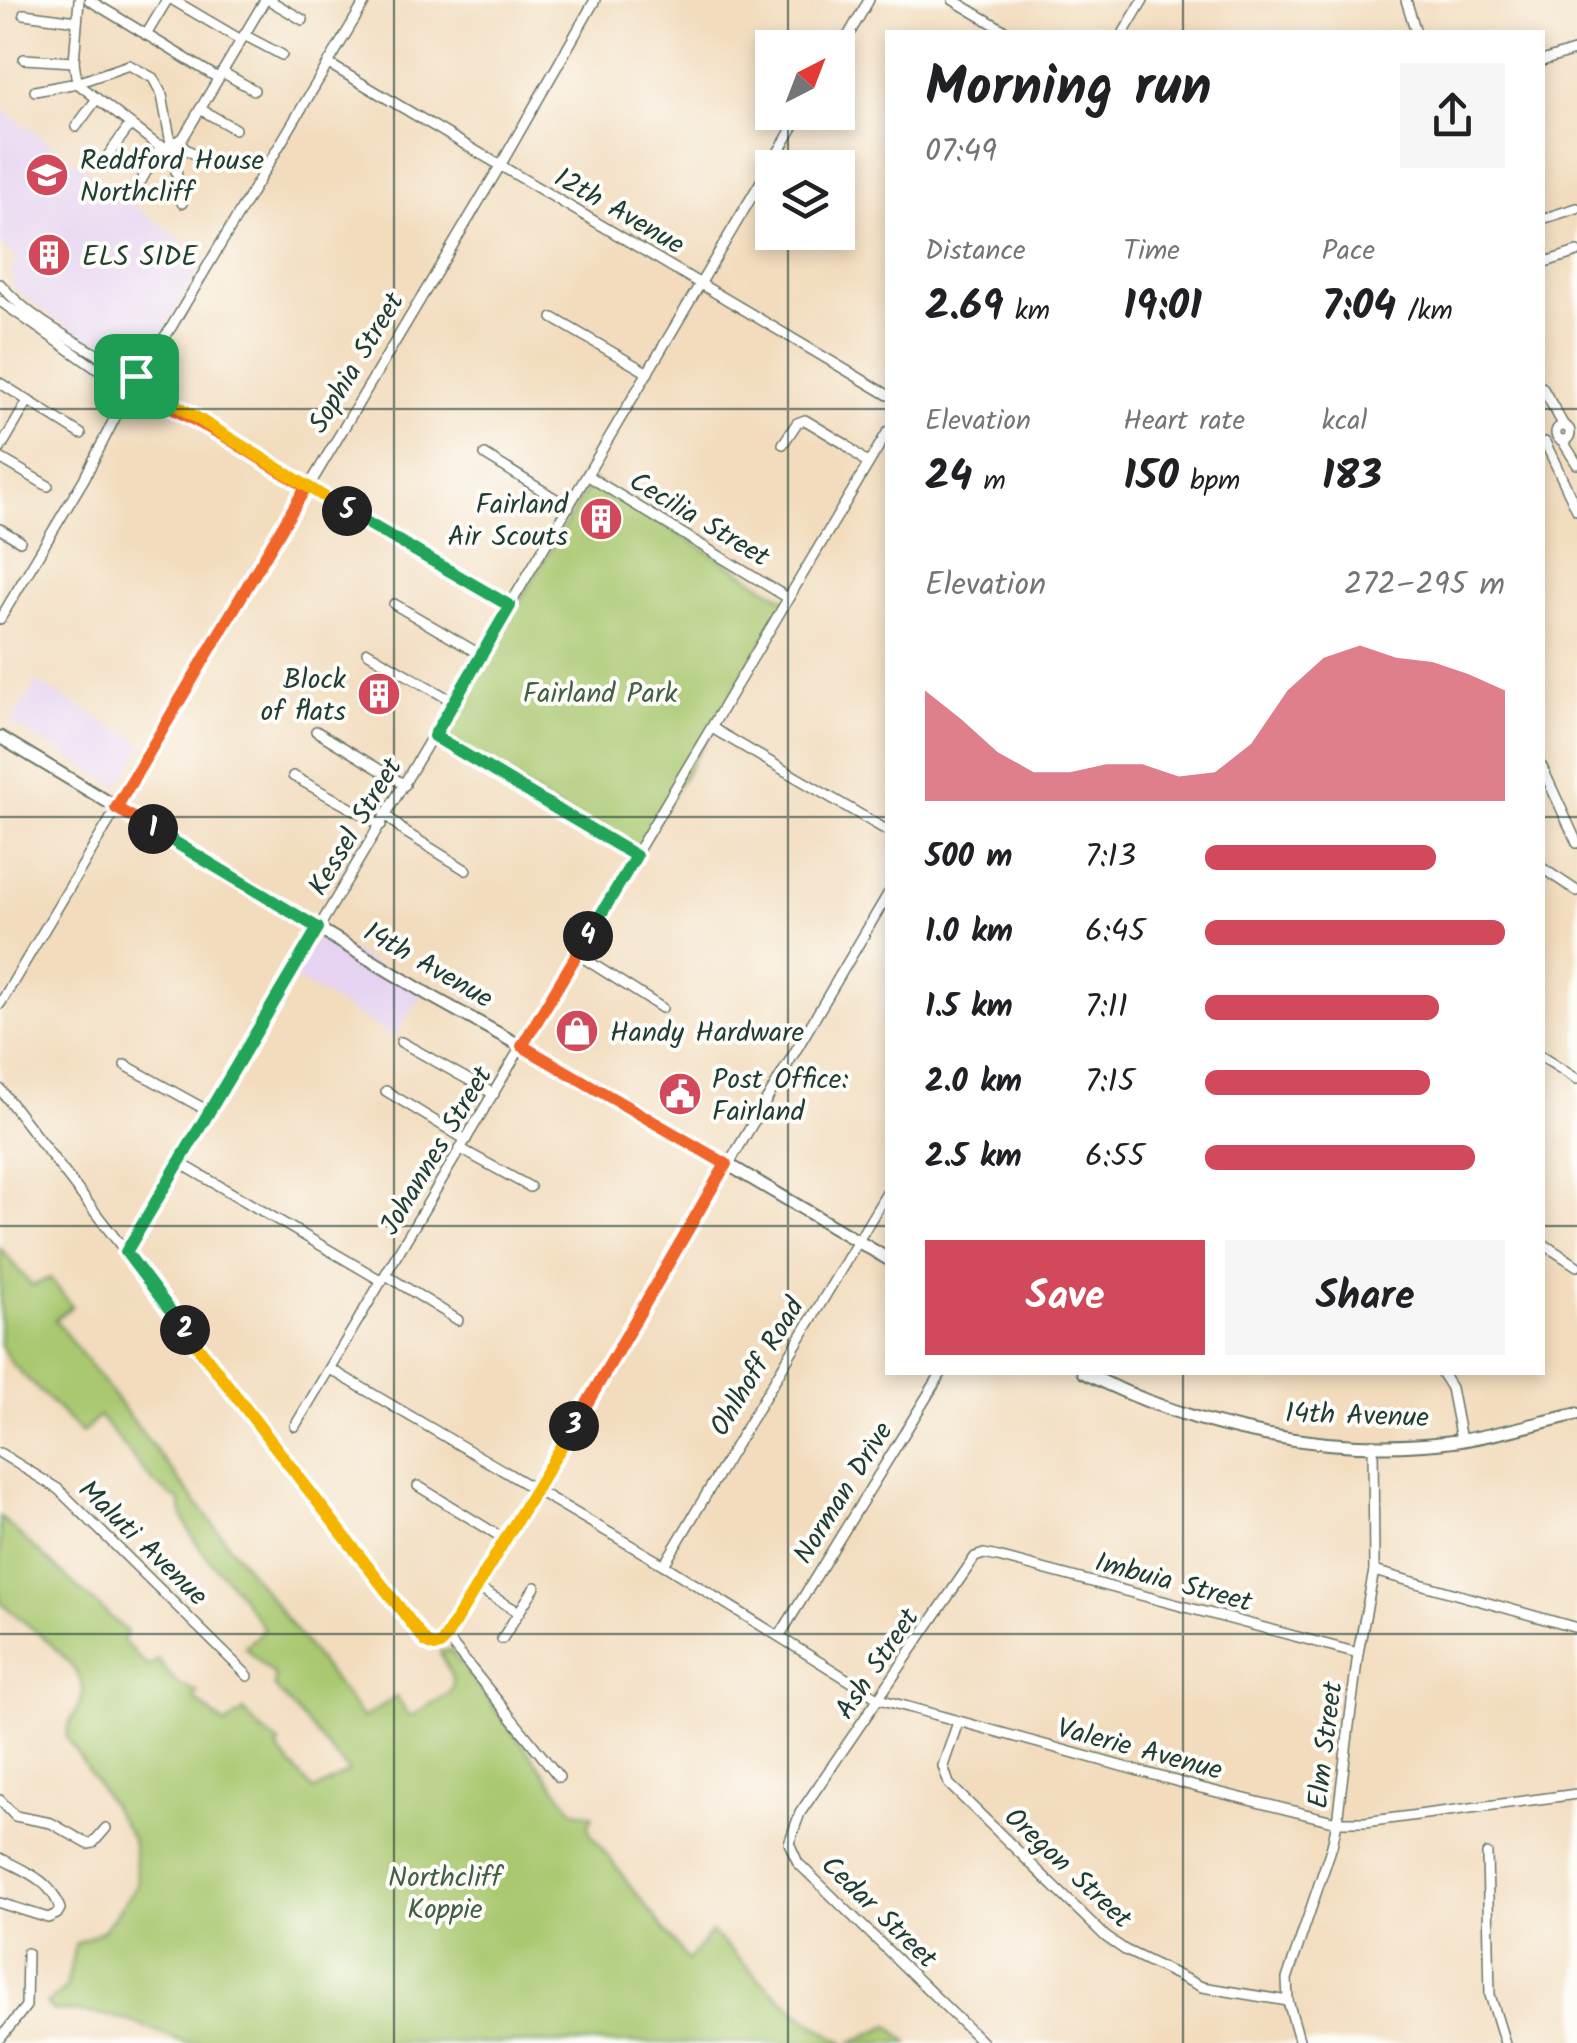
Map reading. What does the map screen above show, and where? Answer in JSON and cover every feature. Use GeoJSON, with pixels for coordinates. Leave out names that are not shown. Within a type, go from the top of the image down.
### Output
{"type":"FeatureCollection","features":[{"type":"Feature","properties":{"kind":"main road","name":"14th Avenue"},"geometry":{"type":"LineString","coordinates":[[0,738],[885,1257]]}},
{"type":"Feature","properties":{"kind":"main road","name":"14th Avenue"},"geometry":{"type":"LineString","coordinates":[[1090,1375],[1143,1400],[1219,1425],[1305,1440],[1373,1444],[1460,1440],[1577,1414]]}},
{"type":"Feature","properties":{"kind":"street"},"geometry":{"type":"LineString","coordinates":[[79,0],[74,62],[77,84],[130,125],[212,164]]}},
{"type":"Feature","properties":{"kind":"street"},"geometry":{"type":"LineString","coordinates":[[88,0],[146,35],[254,90]]}},
{"type":"Feature","properties":{"kind":"street"},"geometry":{"type":"LineString","coordinates":[[146,35],[170,0],[282,55]]}},
{"type":"Feature","properties":{"kind":"street"},"geometry":{"type":"LineString","coordinates":[[0,619],[134,383],[366,0]]}},
{"type":"Feature","properties":{"kind":"street","name":"Sophia Street"},"geometry":{"type":"LineString","coordinates":[[0,1004],[595,0]]}},
{"type":"Feature","properties":{"kind":"street"},"geometry":{"type":"LineString","coordinates":[[851,30],[869,0]]}},
{"type":"Feature","properties":{"kind":"street"},"geometry":{"type":"LineString","coordinates":[[953,0],[1004,30]]}},
{"type":"Feature","properties":{"kind":"street"},"geometry":{"type":"LineString","coordinates":[[1125,30],[1143,0]]}},
{"type":"Feature","properties":{"kind":"street"},"geometry":{"type":"LineString","coordinates":[[1406,0],[1415,30]]}},
{"type":"Feature","properties":{"kind":"street"},"geometry":{"type":"LineString","coordinates":[[141,181],[200,109],[264,1],[304,20]]}},
{"type":"Feature","properties":{"kind":"street"},"geometry":{"type":"LineString","coordinates":[[24,14],[77,21]]}},
{"type":"Feature","properties":{"kind":"street"},"geometry":{"type":"LineString","coordinates":[[1545,60],[1577,50]]}},
{"type":"Feature","properties":{"kind":"street"},"geometry":{"type":"LineString","coordinates":[[24,59],[74,62]]}},
{"type":"Feature","properties":{"kind":"street","name":"12th Avenue"},"geometry":{"type":"LineString","coordinates":[[329,64],[885,393]]}},
{"type":"Feature","properties":{"kind":"street"},"geometry":{"type":"LineString","coordinates":[[35,91],[77,84],[129,65],[153,78],[159,88],[182,203]]}},
{"type":"Feature","properties":{"kind":"street"},"geometry":{"type":"LineString","coordinates":[[76,126],[96,100]]}},
{"type":"Feature","properties":{"kind":"street"},"geometry":{"type":"LineString","coordinates":[[200,109],[235,130]]}},
{"type":"Feature","properties":{"kind":"street"},"geometry":{"type":"LineString","coordinates":[[107,156],[130,125]]}},
{"type":"Feature","properties":{"kind":"street","name":"Kessel Street"},"geometry":{"type":"LineString","coordinates":[[126,1252],[791,130]]}},
{"type":"Feature","properties":{"kind":"street"},"geometry":{"type":"LineString","coordinates":[[1545,218],[1576,210]]}},
{"type":"Feature","properties":{"kind":"street"},"geometry":{"type":"LineString","coordinates":[[1545,262],[1577,252]]}},
{"type":"Feature","properties":{"kind":"street"},"geometry":{"type":"LineString","coordinates":[[0,284],[58,333],[124,369],[134,383],[510,606]]}},
{"type":"Feature","properties":{"kind":"street"},"geometry":{"type":"LineString","coordinates":[[0,301],[117,384],[134,383]]}},
{"type":"Feature","properties":{"kind":"street"},"geometry":{"type":"LineString","coordinates":[[553,318],[648,373]]}},
{"type":"Feature","properties":{"kind":"street"},"geometry":{"type":"LineString","coordinates":[[116,418],[120,396],[117,374],[169,331]]}},
{"type":"Feature","properties":{"kind":"street"},"geometry":{"type":"LineString","coordinates":[[0,384],[81,434]]}},
{"type":"Feature","properties":{"kind":"street"},"geometry":{"type":"LineString","coordinates":[[1545,393],[1576,461]]}},
{"type":"Feature","properties":{"kind":"street"},"geometry":{"type":"LineString","coordinates":[[0,448],[28,401]]}},
{"type":"Feature","properties":{"kind":"street"},"geometry":{"type":"LineString","coordinates":[[783,444],[797,423],[805,420],[868,464]]}},
{"type":"Feature","properties":{"kind":"street"},"geometry":{"type":"LineString","coordinates":[[1566,432],[1545,442],[1577,510]]}},
{"type":"Feature","properties":{"kind":"street","name":"Johannes Street"},"geometry":{"type":"LineString","coordinates":[[295,1426],[885,436]]}},
{"type":"Feature","properties":{"kind":"street"},"geometry":{"type":"LineString","coordinates":[[485,455],[569,508]]}},
{"type":"Feature","properties":{"kind":"street"},"geometry":{"type":"LineString","coordinates":[[0,458],[48,486]]}},
{"type":"Feature","properties":{"kind":"street","name":"Cecilia Street"},"geometry":{"type":"LineString","coordinates":[[588,476],[788,598]]}},
{"type":"Feature","properties":{"kind":"street"},"geometry":{"type":"LineString","coordinates":[[0,528],[20,541]]}},
{"type":"Feature","properties":{"kind":"street"},"geometry":{"type":"LineString","coordinates":[[394,604],[482,655]]}},
{"type":"Feature","properties":{"kind":"street"},"geometry":{"type":"LineString","coordinates":[[367,652],[454,702]]}},
{"type":"Feature","properties":{"kind":"street"},"geometry":{"type":"LineString","coordinates":[[712,728],[885,829]]}},
{"type":"Feature","properties":{"kind":"street"},"geometry":{"type":"LineString","coordinates":[[316,732],[405,785]]}},
{"type":"Feature","properties":{"kind":"street"},"geometry":{"type":"LineString","coordinates":[[434,736],[636,856]]}},
{"type":"Feature","properties":{"kind":"street"},"geometry":{"type":"LineString","coordinates":[[1545,774],[1577,843]]}},
{"type":"Feature","properties":{"kind":"street"},"geometry":{"type":"LineString","coordinates":[[293,776],[384,820],[466,870]]}},
{"type":"Feature","properties":{"kind":"street"},"geometry":{"type":"LineString","coordinates":[[1545,870],[1576,888]]}},
{"type":"Feature","properties":{"kind":"street"},"geometry":{"type":"LineString","coordinates":[[0,1090],[428,1644],[438,1646],[536,1491],[885,899]]}},
{"type":"Feature","properties":{"kind":"street"},"geometry":{"type":"LineString","coordinates":[[577,954],[662,1008]]}},
{"type":"Feature","properties":{"kind":"street"},"geometry":{"type":"LineString","coordinates":[[401,1042],[494,1094]]}},
{"type":"Feature","properties":{"kind":"street"},"geometry":{"type":"LineString","coordinates":[[1545,1058],[1577,1079]]}},
{"type":"Feature","properties":{"kind":"street"},"geometry":{"type":"LineString","coordinates":[[125,1065],[210,1112]]}},
{"type":"Feature","properties":{"kind":"street"},"geometry":{"type":"LineString","coordinates":[[386,1091],[530,1187]]}},
{"type":"Feature","properties":{"kind":"street"},"geometry":{"type":"LineString","coordinates":[[180,1162],[458,1320]]}},
{"type":"Feature","properties":{"kind":"street","name":"Ohlhoff Road"},"geometry":{"type":"LineString","coordinates":[[664,1564],[885,1196]]}},
{"type":"Feature","properties":{"kind":"street"},"geometry":{"type":"LineString","coordinates":[[1545,1245],[1577,1266]]}},
{"type":"Feature","properties":{"kind":"street","name":"Valerie Avenue"},"geometry":{"type":"LineString","coordinates":[[330,1369],[664,1564],[878,1699],[1338,1822],[1366,1822],[1577,1794]]}},
{"type":"Feature","properties":{"kind":"street","name":"Norman Drive"},"geometry":{"type":"LineString","coordinates":[[780,1635],[940,1375]]}},
{"type":"Feature","properties":{"kind":"street"},"geometry":{"type":"LineString","coordinates":[[1442,1375],[1451,1388],[1460,1440]]}},
{"type":"Feature","properties":{"kind":"street","name":"Elm Street"},"geometry":{"type":"LineString","coordinates":[[1300,2043],[1288,2000],[1290,1969],[1338,1822],[1358,1652],[1374,1571],[1373,1444]]}},
{"type":"Feature","properties":{"kind":"street","name":"Maluti Avenue"},"geometry":{"type":"LineString","coordinates":[[0,1453],[58,1489],[248,1676]]}},
{"type":"Feature","properties":{"kind":"street"},"geometry":{"type":"LineString","coordinates":[[418,1486],[506,1540]]}},
{"type":"Feature","properties":{"kind":"street","name":"Imbuia Street"},"geometry":{"type":"LineString","coordinates":[[979,1555],[1358,1652]]}},
{"type":"Feature","properties":{"kind":"street","name":"Ash Street"},"geometry":{"type":"LineString","coordinates":[[811,1798],[979,1555]]}},
{"type":"Feature","properties":{"kind":"street"},"geometry":{"type":"LineString","coordinates":[[1374,1571],[1577,1628]]}},
{"type":"Feature","properties":{"kind":"street"},"geometry":{"type":"LineString","coordinates":[[476,1587],[519,1612]]}},
{"type":"Feature","properties":{"kind":"street"},"geometry":{"type":"LineString","coordinates":[[502,1639],[535,1587]]}},
{"type":"Feature","properties":{"kind":"street"},"geometry":{"type":"LineString","coordinates":[[446,1637],[559,1777]]}},
{"type":"Feature","properties":{"kind":"street","name":"Oregon Street"},"geometry":{"type":"LineString","coordinates":[[958,1722],[943,1766],[949,1784],[1106,1937],[1202,1988],[1288,2000]]}},
{"type":"Feature","properties":{"kind":"street","name":"Cedar Street"},"geometry":{"type":"LineString","coordinates":[[811,1798],[791,1832],[789,1843],[798,1864],[984,2043]]}},
{"type":"Feature","properties":{"kind":"street"},"geometry":{"type":"LineString","coordinates":[[0,1800],[15,1816],[51,1823],[86,1844],[93,1843],[106,1828]]}},
{"type":"Feature","properties":{"kind":"street"},"geometry":{"type":"LineString","coordinates":[[1487,1854],[1490,1995],[1505,2043]]}},
{"type":"Feature","properties":{"kind":"street"},"geometry":{"type":"LineString","coordinates":[[0,1858],[47,1884],[60,1908],[48,1918],[0,1903]]}},
{"type":"Feature","properties":{"kind":"street"},"geometry":{"type":"LineString","coordinates":[[0,2039],[26,2006],[27,1953]]}},
{"type":"Feature","properties":{"kind":"shaded area","name":"Reddford House Northcliff"},"geometry":{"type":"Polygon","coordinates":[[[0,107],[206,258],[158,340],[150,346],[116,354],[62,324],[12,287],[12,268],[19,259],[0,244],[0,107]]]}},
{"type":"Feature","properties":{"kind":"shaded area"},"geometry":{"type":"Polygon","coordinates":[[[36,682],[144,744],[119,786],[11,724],[36,682]]]}},
{"type":"Feature","properties":{"kind":"shaded area"},"geometry":{"type":"Polygon","coordinates":[[[319,932],[423,992],[394,1037],[292,977],[319,932]]]}},
{"type":"Feature","properties":{"kind":"green space","name":"Fairland Park"},"geometry":{"type":"Polygon","coordinates":[[[592,480],[788,601],[637,854],[438,737],[592,480]]]}},
{"type":"Feature","properties":{"kind":"green space","name":"Northcliff Koppie"},"geometry":{"type":"Polygon","coordinates":[[[0,1248],[32,1286],[50,1278],[72,1306],[55,1320],[363,1718],[396,1697],[409,1716],[448,1693],[453,1683],[440,1652],[450,1650],[573,1810],[593,1816],[588,1826],[590,1833],[688,1961],[711,1932],[809,2021],[846,2043],[185,2043],[121,2019],[53,2011],[46,2004],[66,1988],[75,1944],[104,1930],[138,1884],[132,1838],[67,1738],[83,1694],[75,1670],[51,1644],[0,1602],[0,1517],[127,1632],[123,1641],[148,1667],[158,1660],[176,1682],[198,1693],[194,1699],[225,1725],[244,1711],[280,1744],[277,1749],[314,1791],[349,1772],[274,1686],[275,1676],[245,1647],[264,1629],[192,1536],[180,1501],[155,1484],[99,1416],[82,1433],[12,1364],[0,1345],[0,1248]]]}},
{"type":"Feature","properties":{"kind":"green space"},"geometry":{"type":"Polygon","coordinates":[[[889,2025],[908,2043],[850,2043],[889,2025]]]}},
{"type":"Feature","properties":{"kind":"place","name":"Reddford House Northcliff"},"geometry":{"type":"Point","coordinates":[47,175]}},
{"type":"Feature","properties":{"kind":"place","name":"ELS SIDE"},"geometry":{"type":"Point","coordinates":[49,255]}},
{"type":"Feature","properties":{"kind":"place","name":"Fairland Air Scouts"},"geometry":{"type":"Point","coordinates":[601,519]}},
{"type":"Feature","properties":{"kind":"place","name":"Block of flats"},"geometry":{"type":"Point","coordinates":[379,694]}},
{"type":"Feature","properties":{"kind":"place","name":"Handy Hardware"},"geometry":{"type":"Point","coordinates":[577,1031]}},
{"type":"Feature","properties":{"kind":"place","name":"Post Office: Fairland"},"geometry":{"type":"Point","coordinates":[680,1094]}},
{"type":"Feature","properties":{"kind":"route"},"geometry":{"type":"LineString","coordinates":[[136,376],[132,370],[122,369],[116,383],[124,389],[132,387],[224,436],[306,487],[116,808],[318,928],[126,1252],[426,1642],[438,1646],[536,1491],[726,1164],[522,1046],[636,856],[434,736],[510,606],[306,487],[136,380],[136,376]]}}]}
